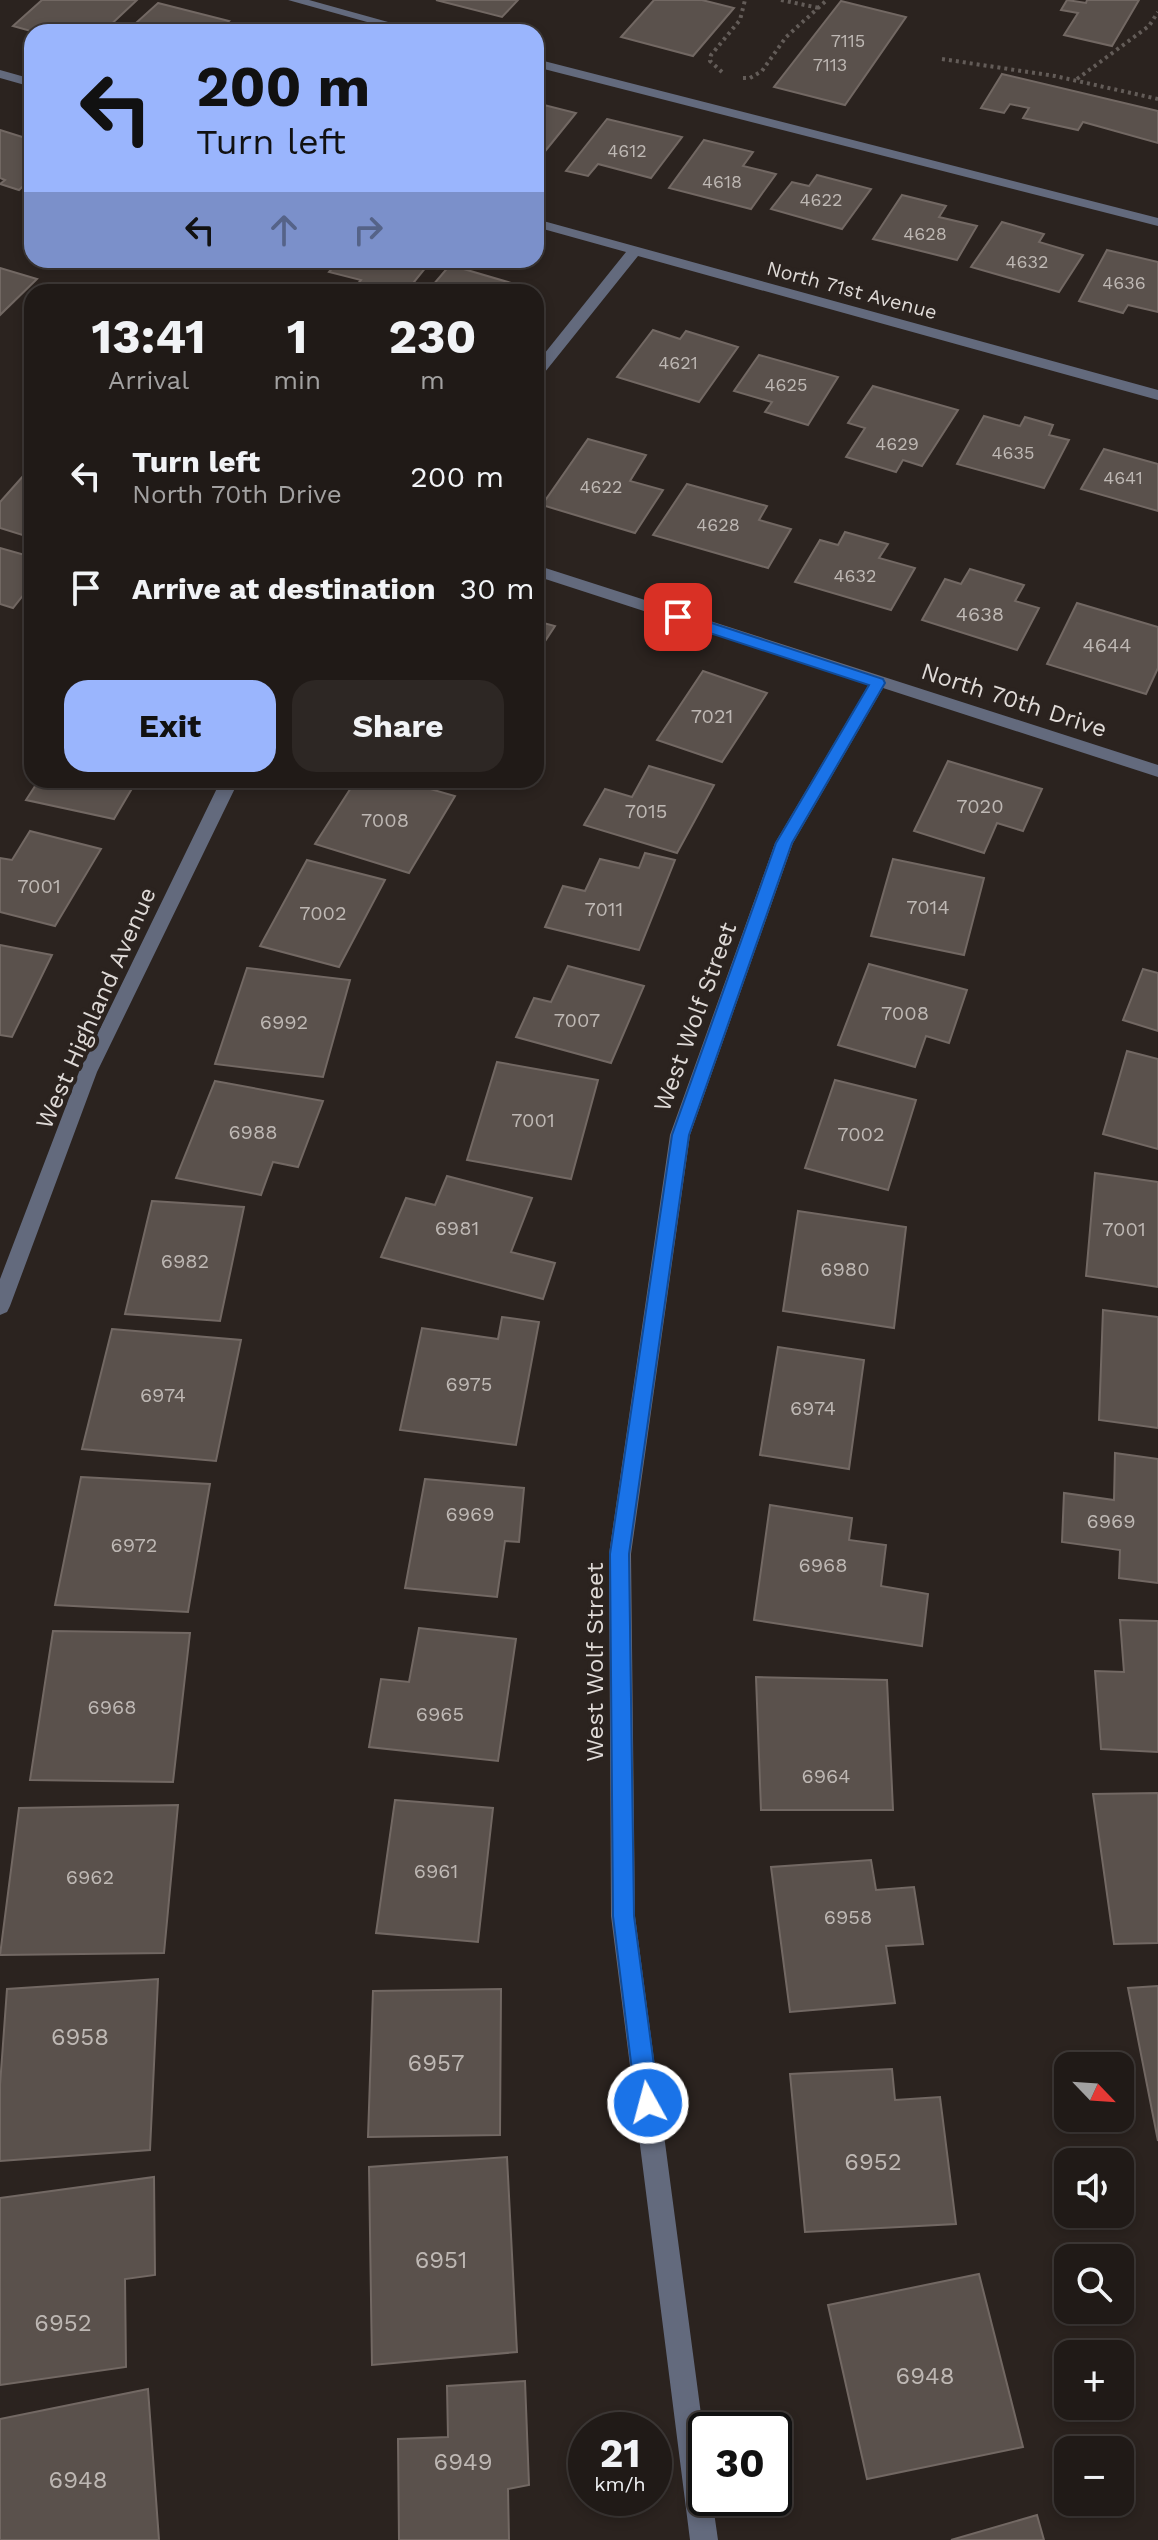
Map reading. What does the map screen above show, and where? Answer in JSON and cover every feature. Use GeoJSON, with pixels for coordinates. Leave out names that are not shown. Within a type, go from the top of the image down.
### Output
{"type":"FeatureCollection","features":[{"type":"Feature","properties":{"kind":"street"},"geometry":{"type":"LineString","coordinates":[[294,0],[387,24]]}},
{"type":"Feature","properties":{"kind":"street"},"geometry":{"type":"LineString","coordinates":[[544,65],[1158,222]]}},
{"type":"Feature","properties":{"kind":"street"},"geometry":{"type":"LineString","coordinates":[[0,74],[24,81]]}},
{"type":"Feature","properties":{"kind":"street","name":"North 71st Avenue"},"geometry":{"type":"LineString","coordinates":[[544,225],[1158,395]]}},
{"type":"Feature","properties":{"kind":"street"},"geometry":{"type":"LineString","coordinates":[[544,364],[634,251]]}},
{"type":"Feature","properties":{"kind":"street","name":"North 70th Drive"},"geometry":{"type":"LineString","coordinates":[[544,573],[1158,771]]}},
{"type":"Feature","properties":{"kind":"street","name":"West Wolf Street"},"geometry":{"type":"LineString","coordinates":[[704,2540],[623,1916],[620,1554],[680,1135],[784,843],[878,683]]}},
{"type":"Feature","properties":{"kind":"street","name":"West Highland Avenue"},"geometry":{"type":"LineString","coordinates":[[0,1306],[88,1072],[226,788]]}},
{"type":"Feature","properties":{"kind":"path"},"geometry":{"type":"LineString","coordinates":[[724,73],[716,70],[710,61],[711,55],[740,20],[745,0]]}},
{"type":"Feature","properties":{"kind":"path"},"geometry":{"type":"LineString","coordinates":[[781,0],[819,8]]}},
{"type":"Feature","properties":{"kind":"path"},"geometry":{"type":"LineString","coordinates":[[733,77],[750,78],[762,71],[786,37],[827,0]]}},
{"type":"Feature","properties":{"kind":"path"},"geometry":{"type":"LineString","coordinates":[[1075,80],[1149,26],[1158,12]]}},
{"type":"Feature","properties":{"kind":"path"},"geometry":{"type":"LineString","coordinates":[[942,59],[1075,80],[1158,99]]}},
{"type":"Feature","properties":{"kind":"building"},"geometry":{"type":"Polygon","coordinates":[[[42,0],[137,0],[112,24],[24,24],[24,29],[13,26],[42,0]]]}},
{"type":"Feature","properties":{"kind":"building"},"geometry":{"type":"Polygon","coordinates":[[[436,0],[518,0],[502,17],[436,0]]]}},
{"type":"Feature","properties":{"kind":"building"},"geometry":{"type":"Polygon","coordinates":[[[654,0],[702,0],[734,8],[693,56],[621,37],[654,0]]]}},
{"type":"Feature","properties":{"kind":"building"},"geometry":{"type":"Polygon","coordinates":[[[1067,0],[1086,3],[1087,0],[1139,0],[1112,46],[1064,35],[1078,13],[1061,10],[1067,0]]]}},
{"type":"Feature","properties":{"kind":"building"},"geometry":{"type":"Polygon","coordinates":[[[841,1],[906,17],[845,105],[774,87],[841,1]]]}},
{"type":"Feature","properties":{"kind":"building"},"geometry":{"type":"Polygon","coordinates":[[[158,3],[229,21],[226,24],[135,24],[158,3]]]}},
{"type":"Feature","properties":{"kind":"building"},"geometry":{"type":"Polygon","coordinates":[[[1002,74],[1158,111],[1158,143],[1083,122],[1078,130],[1023,118],[1029,108],[1010,104],[1004,113],[981,108],[1002,74]]]}},
{"type":"Feature","properties":{"kind":"building"},"geometry":{"type":"Polygon","coordinates":[[[544,105],[576,113],[544,153],[544,105]]]}},
{"type":"Feature","properties":{"kind":"building"},"geometry":{"type":"Polygon","coordinates":[[[607,119],[682,137],[651,178],[598,164],[588,176],[566,171],[607,119]]]}},
{"type":"Feature","properties":{"kind":"building"},"geometry":{"type":"Polygon","coordinates":[[[0,130],[24,138],[24,185],[19,190],[0,184],[5,180],[0,178],[0,130]]]}},
{"type":"Feature","properties":{"kind":"building"},"geometry":{"type":"Polygon","coordinates":[[[704,140],[753,152],[743,166],[776,174],[751,209],[669,188],[704,140]]]}},
{"type":"Feature","properties":{"kind":"building"},"geometry":{"type":"Polygon","coordinates":[[[817,175],[871,189],[842,229],[771,209],[792,182],[809,186],[817,175]]]}},
{"type":"Feature","properties":{"kind":"building"},"geometry":{"type":"Polygon","coordinates":[[[902,195],[946,206],[939,217],[977,226],[957,260],[873,239],[902,195]]]}},
{"type":"Feature","properties":{"kind":"building"},"geometry":{"type":"Polygon","coordinates":[[[1002,222],[1044,234],[1039,242],[1083,255],[1059,292],[971,267],[1002,222]]]}},
{"type":"Feature","properties":{"kind":"building"},"geometry":{"type":"Polygon","coordinates":[[[1107,250],[1158,262],[1158,312],[1128,305],[1123,313],[1079,301],[1107,250]]]}},
{"type":"Feature","properties":{"kind":"building"},"geometry":{"type":"Polygon","coordinates":[[[0,268],[37,279],[32,284],[24,284],[24,292],[0,315],[0,268]]]}},
{"type":"Feature","properties":{"kind":"building"},"geometry":{"type":"Polygon","coordinates":[[[332,268],[425,268],[412,284],[358,284],[361,280],[329,272],[332,268]]]}},
{"type":"Feature","properties":{"kind":"building"},"geometry":{"type":"Polygon","coordinates":[[[447,268],[460,268],[515,284],[434,284],[447,268]]]}},
{"type":"Feature","properties":{"kind":"building"},"geometry":{"type":"Polygon","coordinates":[[[653,330],[680,339],[686,331],[738,347],[699,402],[617,377],[653,330]]]}},
{"type":"Feature","properties":{"kind":"building"},"geometry":{"type":"Polygon","coordinates":[[[759,355],[838,377],[808,425],[765,412],[772,402],[734,391],[759,355]]]}},
{"type":"Feature","properties":{"kind":"building"},"geometry":{"type":"Polygon","coordinates":[[[873,386],[958,410],[922,466],[903,460],[896,472],[846,457],[865,428],[848,423],[873,386]]]}},
{"type":"Feature","properties":{"kind":"building"},"geometry":{"type":"Polygon","coordinates":[[[984,416],[1020,426],[1025,417],[1053,425],[1049,435],[1069,440],[1044,488],[957,464],[984,416]]]}},
{"type":"Feature","properties":{"kind":"building"},"geometry":{"type":"Polygon","coordinates":[[[588,439],[646,455],[630,481],[663,490],[635,533],[544,506],[588,439]]]}},
{"type":"Feature","properties":{"kind":"building"},"geometry":{"type":"Polygon","coordinates":[[[1104,449],[1158,464],[1158,511],[1081,489],[1104,449]]]}},
{"type":"Feature","properties":{"kind":"building"},"geometry":{"type":"Polygon","coordinates":[[[24,475],[24,536],[0,528],[0,502],[24,475]]]}},
{"type":"Feature","properties":{"kind":"building"},"geometry":{"type":"Polygon","coordinates":[[[687,484],[767,506],[759,520],[791,529],[768,568],[653,535],[687,484]]]}},
{"type":"Feature","properties":{"kind":"building"},"geometry":{"type":"Polygon","coordinates":[[[845,532],[888,544],[879,558],[915,568],[891,610],[795,582],[820,540],[838,545],[845,532]]]}},
{"type":"Feature","properties":{"kind":"building"},"geometry":{"type":"Polygon","coordinates":[[[0,548],[24,555],[24,594],[13,608],[0,604],[0,548]]]}},
{"type":"Feature","properties":{"kind":"building"},"geometry":{"type":"Polygon","coordinates":[[[970,569],[1024,585],[1015,601],[1039,608],[1017,650],[922,620],[945,579],[961,584],[970,569]]]}},
{"type":"Feature","properties":{"kind":"building"},"geometry":{"type":"Polygon","coordinates":[[[1077,603],[1158,627],[1158,668],[1146,694],[1047,664],[1077,603]]]}},
{"type":"Feature","properties":{"kind":"building"},"geometry":{"type":"Polygon","coordinates":[[[544,623],[555,626],[544,643],[544,623]]]}},
{"type":"Feature","properties":{"kind":"building"},"geometry":{"type":"Polygon","coordinates":[[[703,671],[767,693],[722,762],[657,740],[703,671]]]}},
{"type":"Feature","properties":{"kind":"building"},"geometry":{"type":"Polygon","coordinates":[[[948,761],[1042,789],[1023,831],[997,823],[984,853],[914,831],[948,761]]]}},
{"type":"Feature","properties":{"kind":"building"},"geometry":{"type":"Polygon","coordinates":[[[649,766],[714,785],[677,853],[584,825],[605,789],[632,797],[649,766]]]}},
{"type":"Feature","properties":{"kind":"building"},"geometry":{"type":"Polygon","coordinates":[[[34,788],[132,788],[114,819],[26,800],[34,788]]]}},
{"type":"Feature","properties":{"kind":"building"},"geometry":{"type":"Polygon","coordinates":[[[351,788],[427,788],[455,796],[409,873],[315,844],[351,788]]]}},
{"type":"Feature","properties":{"kind":"building"},"geometry":{"type":"Polygon","coordinates":[[[30,831],[101,849],[55,926],[0,912],[0,858],[12,860],[30,831]]]}},
{"type":"Feature","properties":{"kind":"building"},"geometry":{"type":"Polygon","coordinates":[[[645,853],[675,860],[639,950],[545,927],[563,886],[585,891],[600,859],[639,868],[645,853]]]}},
{"type":"Feature","properties":{"kind":"building"},"geometry":{"type":"Polygon","coordinates":[[[893,859],[984,878],[964,955],[871,936],[893,859]]]}},
{"type":"Feature","properties":{"kind":"building"},"geometry":{"type":"Polygon","coordinates":[[[307,860],[385,880],[339,967],[260,946],[307,860]]]}},
{"type":"Feature","properties":{"kind":"building"},"geometry":{"type":"Polygon","coordinates":[[[0,945],[52,955],[12,1037],[0,1035],[0,945]]]}},
{"type":"Feature","properties":{"kind":"building"},"geometry":{"type":"Polygon","coordinates":[[[869,964],[967,990],[949,1043],[926,1036],[915,1067],[838,1045],[869,964]]]}},
{"type":"Feature","properties":{"kind":"building"},"geometry":{"type":"Polygon","coordinates":[[[568,966],[644,986],[611,1063],[516,1037],[534,998],[551,1002],[568,966]]]}},
{"type":"Feature","properties":{"kind":"building"},"geometry":{"type":"Polygon","coordinates":[[[247,968],[350,980],[323,1077],[215,1064],[247,968]]]}},
{"type":"Feature","properties":{"kind":"building"},"geometry":{"type":"Polygon","coordinates":[[[1143,969],[1158,973],[1158,1031],[1123,1020],[1143,969]]]}},
{"type":"Feature","properties":{"kind":"building"},"geometry":{"type":"Polygon","coordinates":[[[1127,1051],[1158,1059],[1158,1149],[1103,1134],[1127,1051]]]}},
{"type":"Feature","properties":{"kind":"building"},"geometry":{"type":"Polygon","coordinates":[[[497,1062],[598,1080],[571,1179],[467,1160],[497,1062]]]}},
{"type":"Feature","properties":{"kind":"building"},"geometry":{"type":"Polygon","coordinates":[[[835,1080],[916,1100],[888,1190],[805,1168],[835,1080]]]}},
{"type":"Feature","properties":{"kind":"building"},"geometry":{"type":"Polygon","coordinates":[[[215,1081],[323,1101],[298,1167],[273,1162],[261,1195],[176,1178],[215,1081]]]}},
{"type":"Feature","properties":{"kind":"building"},"geometry":{"type":"Polygon","coordinates":[[[1095,1173],[1158,1182],[1158,1287],[1086,1276],[1095,1173]]]}},
{"type":"Feature","properties":{"kind":"building"},"geometry":{"type":"Polygon","coordinates":[[[447,1176],[532,1198],[511,1252],[555,1263],[543,1299],[381,1257],[406,1198],[435,1205],[447,1176]]]}},
{"type":"Feature","properties":{"kind":"building"},"geometry":{"type":"Polygon","coordinates":[[[152,1201],[244,1207],[220,1321],[125,1314],[152,1201]]]}},
{"type":"Feature","properties":{"kind":"building"},"geometry":{"type":"Polygon","coordinates":[[[798,1211],[906,1227],[894,1328],[783,1311],[798,1211]]]}},
{"type":"Feature","properties":{"kind":"building"},"geometry":{"type":"Polygon","coordinates":[[[1103,1310],[1158,1317],[1158,1428],[1099,1420],[1103,1310]]]}},
{"type":"Feature","properties":{"kind":"building"},"geometry":{"type":"Polygon","coordinates":[[[502,1317],[539,1322],[516,1445],[400,1430],[422,1328],[498,1339],[502,1317]]]}},
{"type":"Feature","properties":{"kind":"building"},"geometry":{"type":"Polygon","coordinates":[[[112,1329],[241,1340],[216,1461],[82,1449],[112,1329]]]}},
{"type":"Feature","properties":{"kind":"building"},"geometry":{"type":"Polygon","coordinates":[[[778,1347],[864,1360],[849,1469],[760,1455],[778,1347]]]}},
{"type":"Feature","properties":{"kind":"building"},"geometry":{"type":"Polygon","coordinates":[[[1115,1453],[1158,1459],[1158,1583],[1119,1578],[1120,1550],[1062,1542],[1064,1493],[1114,1500],[1115,1453]]]}},
{"type":"Feature","properties":{"kind":"building"},"geometry":{"type":"Polygon","coordinates":[[[81,1477],[210,1484],[188,1612],[55,1605],[81,1477]]]}},
{"type":"Feature","properties":{"kind":"building"},"geometry":{"type":"Polygon","coordinates":[[[425,1479],[524,1488],[519,1542],[505,1541],[497,1597],[405,1588],[425,1479]]]}},
{"type":"Feature","properties":{"kind":"building"},"geometry":{"type":"Polygon","coordinates":[[[770,1505],[852,1518],[849,1540],[886,1545],[881,1586],[928,1594],[922,1646],[754,1620],[770,1505]]]}},
{"type":"Feature","properties":{"kind":"building"},"geometry":{"type":"Polygon","coordinates":[[[1120,1620],[1158,1621],[1158,1752],[1101,1749],[1095,1671],[1124,1672],[1120,1620]]]}},
{"type":"Feature","properties":{"kind":"building"},"geometry":{"type":"Polygon","coordinates":[[[419,1628],[516,1639],[498,1761],[369,1747],[381,1679],[409,1682],[419,1628]]]}},
{"type":"Feature","properties":{"kind":"building"},"geometry":{"type":"Polygon","coordinates":[[[53,1631],[190,1633],[173,1782],[30,1780],[53,1631]]]}},
{"type":"Feature","properties":{"kind":"building"},"geometry":{"type":"Polygon","coordinates":[[[756,1677],[887,1680],[893,1810],[761,1810],[756,1677]]]}},
{"type":"Feature","properties":{"kind":"building"},"geometry":{"type":"Polygon","coordinates":[[[1158,1793],[1158,1943],[1114,1944],[1093,1794],[1158,1793]]]}},
{"type":"Feature","properties":{"kind":"building"},"geometry":{"type":"Polygon","coordinates":[[[395,1800],[493,1808],[478,1942],[376,1933],[395,1800]]]}},
{"type":"Feature","properties":{"kind":"building"},"geometry":{"type":"Polygon","coordinates":[[[178,1805],[164,1953],[0,1955],[19,1808],[178,1805]]]}},
{"type":"Feature","properties":{"kind":"building"},"geometry":{"type":"Polygon","coordinates":[[[871,1860],[876,1890],[914,1887],[923,1944],[886,1946],[895,2003],[790,2012],[771,1867],[871,1860]]]}},
{"type":"Feature","properties":{"kind":"building"},"geometry":{"type":"Polygon","coordinates":[[[158,1979],[150,2150],[0,2161],[0,2085],[7,1989],[158,1979]]]}},
{"type":"Feature","properties":{"kind":"building"},"geometry":{"type":"Polygon","coordinates":[[[1158,1986],[1158,2141],[1128,1988],[1158,1986]]]}},
{"type":"Feature","properties":{"kind":"building"},"geometry":{"type":"Polygon","coordinates":[[[501,1989],[500,2135],[368,2137],[373,1991],[501,1989]]]}},
{"type":"Feature","properties":{"kind":"building"},"geometry":{"type":"Polygon","coordinates":[[[892,2069],[895,2100],[940,2097],[956,2224],[805,2232],[790,2074],[892,2069]]]}},
{"type":"Feature","properties":{"kind":"building"},"geometry":{"type":"Polygon","coordinates":[[[507,2157],[517,2352],[372,2365],[369,2167],[507,2157]]]}},
{"type":"Feature","properties":{"kind":"building"},"geometry":{"type":"Polygon","coordinates":[[[154,2177],[155,2275],[125,2279],[126,2367],[0,2385],[0,2198],[154,2177]]]}},
{"type":"Feature","properties":{"kind":"building"},"geometry":{"type":"Polygon","coordinates":[[[979,2274],[1023,2447],[867,2479],[828,2305],[979,2274]]]}},
{"type":"Feature","properties":{"kind":"building"},"geometry":{"type":"Polygon","coordinates":[[[525,2381],[529,2485],[508,2489],[509,2540],[399,2540],[398,2439],[448,2437],[447,2386],[525,2381]]]}},
{"type":"Feature","properties":{"kind":"building"},"geometry":{"type":"Polygon","coordinates":[[[148,2389],[159,2540],[0,2540],[0,2419],[148,2389]]]}},
{"type":"Feature","properties":{"kind":"building"},"geometry":{"type":"Polygon","coordinates":[[[1037,2515],[1044,2540],[951,2540],[1037,2515]]]}},
{"type":"Feature","properties":{"kind":"route"},"geometry":{"type":"LineString","coordinates":[[648,2103],[623,1916],[620,1554],[680,1135],[784,843],[878,683],[678,617]]}}]}
